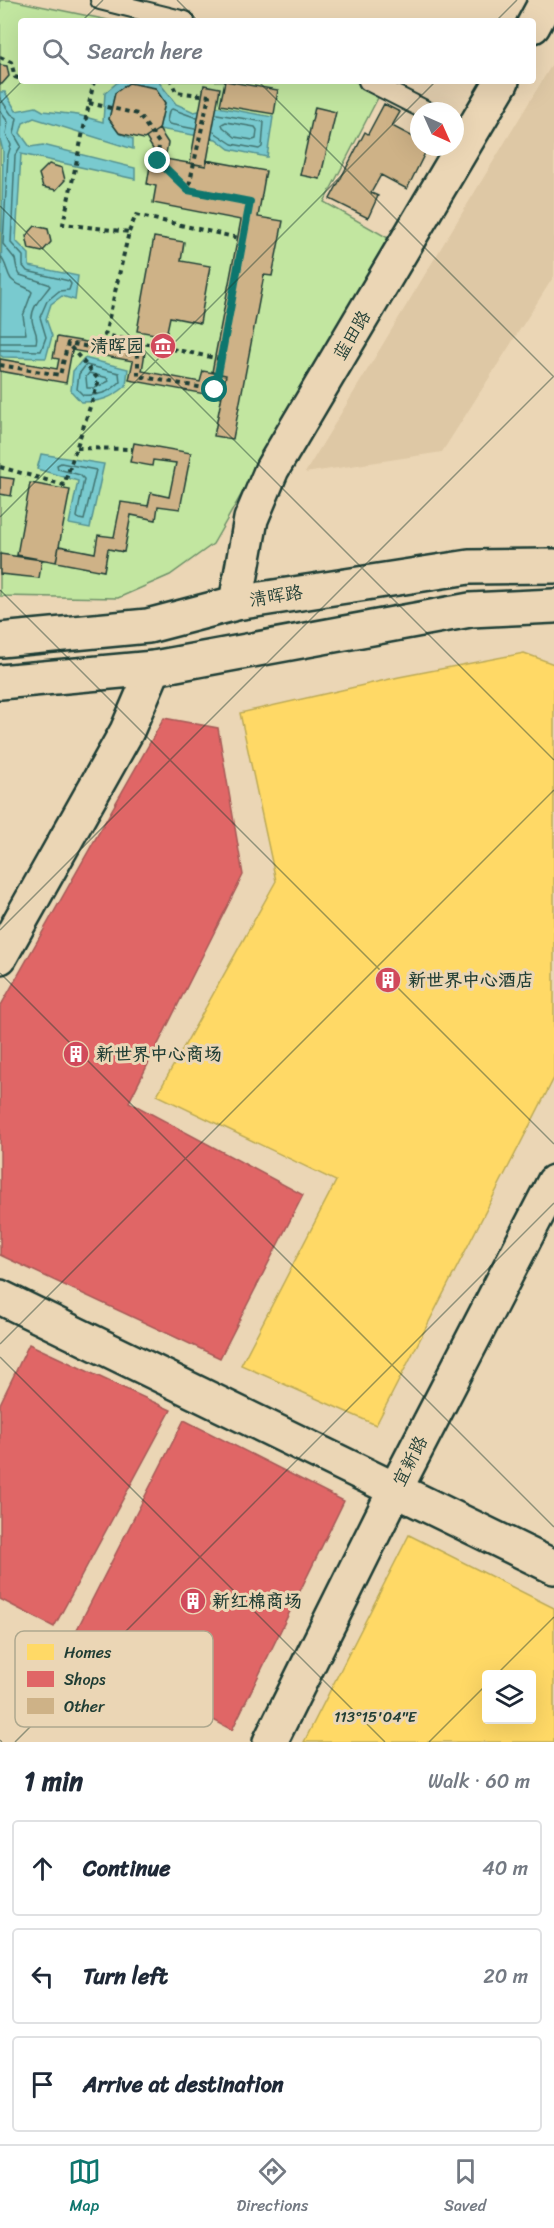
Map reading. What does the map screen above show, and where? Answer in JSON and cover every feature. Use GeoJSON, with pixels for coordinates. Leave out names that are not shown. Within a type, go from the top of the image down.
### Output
{"type":"FeatureCollection","features":[{"type":"Feature","properties":{"kind":"street"},"geometry":{"type":"LineString","coordinates":[[536,20],[547,0]]}},
{"type":"Feature","properties":{"kind":"street","name":"蓝田路"},"geometry":{"type":"LineString","coordinates":[[464,129],[500,84]]}},
{"type":"Feature","properties":{"kind":"street","name":"蓝田路"},"geometry":{"type":"LineString","coordinates":[[236,603],[251,519],[272,469],[449,156]]}},
{"type":"Feature","properties":{"kind":"street","name":"清晖路"},"geometry":{"type":"LineString","coordinates":[[0,640],[148,626],[236,603],[469,567],[554,566]]}},
{"type":"Feature","properties":{"kind":"street"},"geometry":{"type":"LineString","coordinates":[[0,682],[154,668],[470,610],[554,606]]}},
{"type":"Feature","properties":{"kind":"street"},"geometry":{"type":"LineString","coordinates":[[0,957],[127,731],[154,668]]}},
{"type":"Feature","properties":{"kind":"street","name":"宜新路"},"geometry":{"type":"LineString","coordinates":[[270,1742],[395,1490],[554,1182]]}},
{"type":"Feature","properties":{"kind":"street"},"geometry":{"type":"LineString","coordinates":[[0,1297],[554,1567]]}},
{"type":"Feature","properties":{"kind":"lane"},"geometry":{"type":"LineString","coordinates":[[100,0],[173,18]]}},
{"type":"Feature","properties":{"kind":"lane"},"geometry":{"type":"LineString","coordinates":[[374,84],[410,102]]}},
{"type":"Feature","properties":{"kind":"path"},"geometry":{"type":"LineString","coordinates":[[0,57],[11,62],[15,77],[18,78]]}},
{"type":"Feature","properties":{"kind":"path"},"geometry":{"type":"LineString","coordinates":[[93,84],[63,224],[129,232]]}},
{"type":"Feature","properties":{"kind":"path"},"geometry":{"type":"LineString","coordinates":[[172,84],[176,92],[209,96],[188,190]]}},
{"type":"Feature","properties":{"kind":"path"},"geometry":{"type":"LineString","coordinates":[[68,343],[138,356],[138,376],[215,390],[250,202],[188,190],[158,161],[159,143],[138,114],[89,104]]}},
{"type":"Feature","properties":{"kind":"path"},"geometry":{"type":"LineString","coordinates":[[220,359],[105,335],[129,232],[136,215],[243,239]]}},
{"type":"Feature","properties":{"kind":"path"},"geometry":{"type":"LineString","coordinates":[[0,467],[64,485],[99,380],[68,343]]}},
{"type":"Feature","properties":{"kind":"path"},"geometry":{"type":"LineString","coordinates":[[0,365],[60,375],[68,343]]}},
{"type":"Feature","properties":{"kind":"path"},"geometry":{"type":"LineString","coordinates":[[76,448],[132,449]]}},
{"type":"Feature","properties":{"kind":"shaded area"},"geometry":{"type":"Polygon","coordinates":[[[554,61],[554,276],[442,452],[305,473],[554,61]]]}},
{"type":"Feature","properties":{"kind":"green space","name":"清晖园"},"geometry":{"type":"Polygon","coordinates":[[[0,0],[11,0],[98,18],[18,18],[18,84],[361,84],[381,92],[324,202],[388,238],[213,544],[170,575],[118,598],[0,596],[0,0]]]}},
{"type":"Feature","properties":{"kind":"water"},"geometry":{"type":"Polygon","coordinates":[[[116,84],[128,84],[115,93],[109,119],[119,133],[133,139],[133,149],[34,118],[23,123],[20,133],[30,147],[43,145],[135,168],[135,179],[21,154],[16,241],[29,254],[29,266],[78,276],[75,300],[62,296],[51,304],[46,319],[52,336],[46,358],[3,357],[0,355],[3,151],[0,139],[0,92],[5,92],[16,111],[36,107],[43,111],[78,115],[103,122],[105,93],[116,84]]]}},
{"type":"Feature","properties":{"kind":"water"},"geometry":{"type":"Polygon","coordinates":[[[134,84],[160,84],[176,104],[194,112],[218,107],[273,117],[267,157],[229,149],[216,139],[159,129],[165,103],[155,88],[134,84]]]}},
{"type":"Feature","properties":{"kind":"water"},"geometry":{"type":"Polygon","coordinates":[[[84,358],[128,369],[126,386],[116,394],[105,398],[81,402],[71,391],[73,371],[84,358]]]}},
{"type":"Feature","properties":{"kind":"water"},"geometry":{"type":"Polygon","coordinates":[[[41,454],[104,464],[90,528],[69,524],[78,481],[37,469],[41,454]]]}},
{"type":"Feature","properties":{"kind":"building: Homes","name":"新世界中心酒店"},"geometry":{"type":"Polygon","coordinates":[[[524,653],[554,664],[554,1078],[376,1425],[241,1365],[336,1181],[157,1095],[276,881],[240,713],[399,677],[524,653]]]}},
{"type":"Feature","properties":{"kind":"building: Homes"},"geometry":{"type":"Polygon","coordinates":[[[409,1535],[554,1608],[554,1742],[304,1742],[409,1535]]]}},
{"type":"Feature","properties":{"kind":"building: Shops","name":"新世界中心商场"},"geometry":{"type":"Polygon","coordinates":[[[164,718],[218,728],[243,875],[129,1102],[303,1195],[220,1358],[0,1255],[0,1007],[164,718]]]}},
{"type":"Feature","properties":{"kind":"building: Shops"},"geometry":{"type":"Polygon","coordinates":[[[29,1344],[171,1410],[54,1627],[0,1599],[0,1404],[29,1344]]]}},
{"type":"Feature","properties":{"kind":"building: Shops","name":"新红棉商场"},"geometry":{"type":"Polygon","coordinates":[[[184,1420],[344,1501],[232,1730],[213,1720],[213,1631],[76,1631],[184,1420]]]}},
{"type":"Feature","properties":{"kind":"building: Other"},"geometry":{"type":"Polygon","coordinates":[[[0,65],[7,66],[9,76],[2,84],[0,84],[0,65]]]}},
{"type":"Feature","properties":{"kind":"building: Other"},"geometry":{"type":"Polygon","coordinates":[[[128,84],[155,88],[165,103],[159,129],[144,139],[119,133],[109,119],[115,93],[128,84]]]}},
{"type":"Feature","properties":{"kind":"building: Other"},"geometry":{"type":"Polygon","coordinates":[[[224,84],[243,84],[278,90],[274,114],[220,105],[224,84]]]}},
{"type":"Feature","properties":{"kind":"building: Other"},"geometry":{"type":"Polygon","coordinates":[[[204,85],[220,88],[206,166],[190,163],[204,85]]]}},
{"type":"Feature","properties":{"kind":"building: Other"},"geometry":{"type":"Polygon","coordinates":[[[384,104],[400,112],[392,126],[410,135],[410,156],[424,156],[407,189],[381,175],[371,193],[378,196],[368,218],[330,199],[365,132],[368,134],[384,104]]]}},
{"type":"Feature","properties":{"kind":"building: Other"},"geometry":{"type":"Polygon","coordinates":[[[315,107],[336,112],[320,179],[300,175],[315,107]]]}},
{"type":"Feature","properties":{"kind":"building: Other"},"geometry":{"type":"Polygon","coordinates":[[[159,129],[168,143],[165,159],[206,166],[206,160],[266,171],[258,217],[283,221],[272,276],[264,275],[233,439],[214,436],[226,375],[212,372],[241,220],[153,203],[156,186],[147,184],[153,149],[146,138],[159,129]]]}},
{"type":"Feature","properties":{"kind":"building: Other"},"geometry":{"type":"Polygon","coordinates":[[[49,164],[62,168],[65,180],[56,190],[43,187],[39,174],[49,164]]]}},
{"type":"Feature","properties":{"kind":"building: Other"},"geometry":{"type":"Polygon","coordinates":[[[35,226],[48,229],[51,242],[42,252],[29,249],[26,236],[35,226]]]}},
{"type":"Feature","properties":{"kind":"building: Other"},"geometry":{"type":"Polygon","coordinates":[[[154,237],[184,242],[181,261],[210,266],[200,323],[170,317],[166,336],[137,331],[154,237]]]}},
{"type":"Feature","properties":{"kind":"building: Other"},"geometry":{"type":"Polygon","coordinates":[[[57,337],[145,352],[142,371],[200,382],[203,371],[226,375],[221,397],[129,380],[133,361],[72,350],[66,383],[0,371],[0,359],[57,369],[59,359],[53,358],[57,337]]]}},
{"type":"Feature","properties":{"kind":"building: Other"},"geometry":{"type":"Polygon","coordinates":[[[134,443],[191,453],[180,509],[158,506],[156,520],[131,515],[124,552],[108,549],[104,571],[56,562],[59,546],[95,553],[98,535],[114,537],[121,502],[148,506],[151,493],[169,497],[176,463],[153,460],[152,466],[130,462],[134,443]]]}},
{"type":"Feature","properties":{"kind":"building: Other"},"geometry":{"type":"Polygon","coordinates":[[[0,477],[14,479],[11,496],[0,494],[0,477]]]}},
{"type":"Feature","properties":{"kind":"building: Other"},"geometry":{"type":"Polygon","coordinates":[[[30,483],[70,490],[56,562],[17,555],[30,483]]]}},
{"type":"Feature","properties":{"kind":"building: Other"},"geometry":{"type":"Polygon","coordinates":[[[0,554],[42,560],[39,578],[0,574],[0,554]]]}},
{"type":"Feature","properties":{"kind":"place","name":"清晖园"},"geometry":{"type":"Point","coordinates":[163,346]}},
{"type":"Feature","properties":{"kind":"place","name":"新世界中心酒店"},"geometry":{"type":"Point","coordinates":[388,980]}},
{"type":"Feature","properties":{"kind":"place","name":"新世界中心商场"},"geometry":{"type":"Point","coordinates":[76,1054]}},
{"type":"Feature","properties":{"kind":"place","name":"新红棉商场"},"geometry":{"type":"Point","coordinates":[193,1601]}},
{"type":"Feature","properties":{"kind":"route"},"geometry":{"type":"LineString","coordinates":[[158,161],[188,190],[250,202],[215,390]]}}]}
